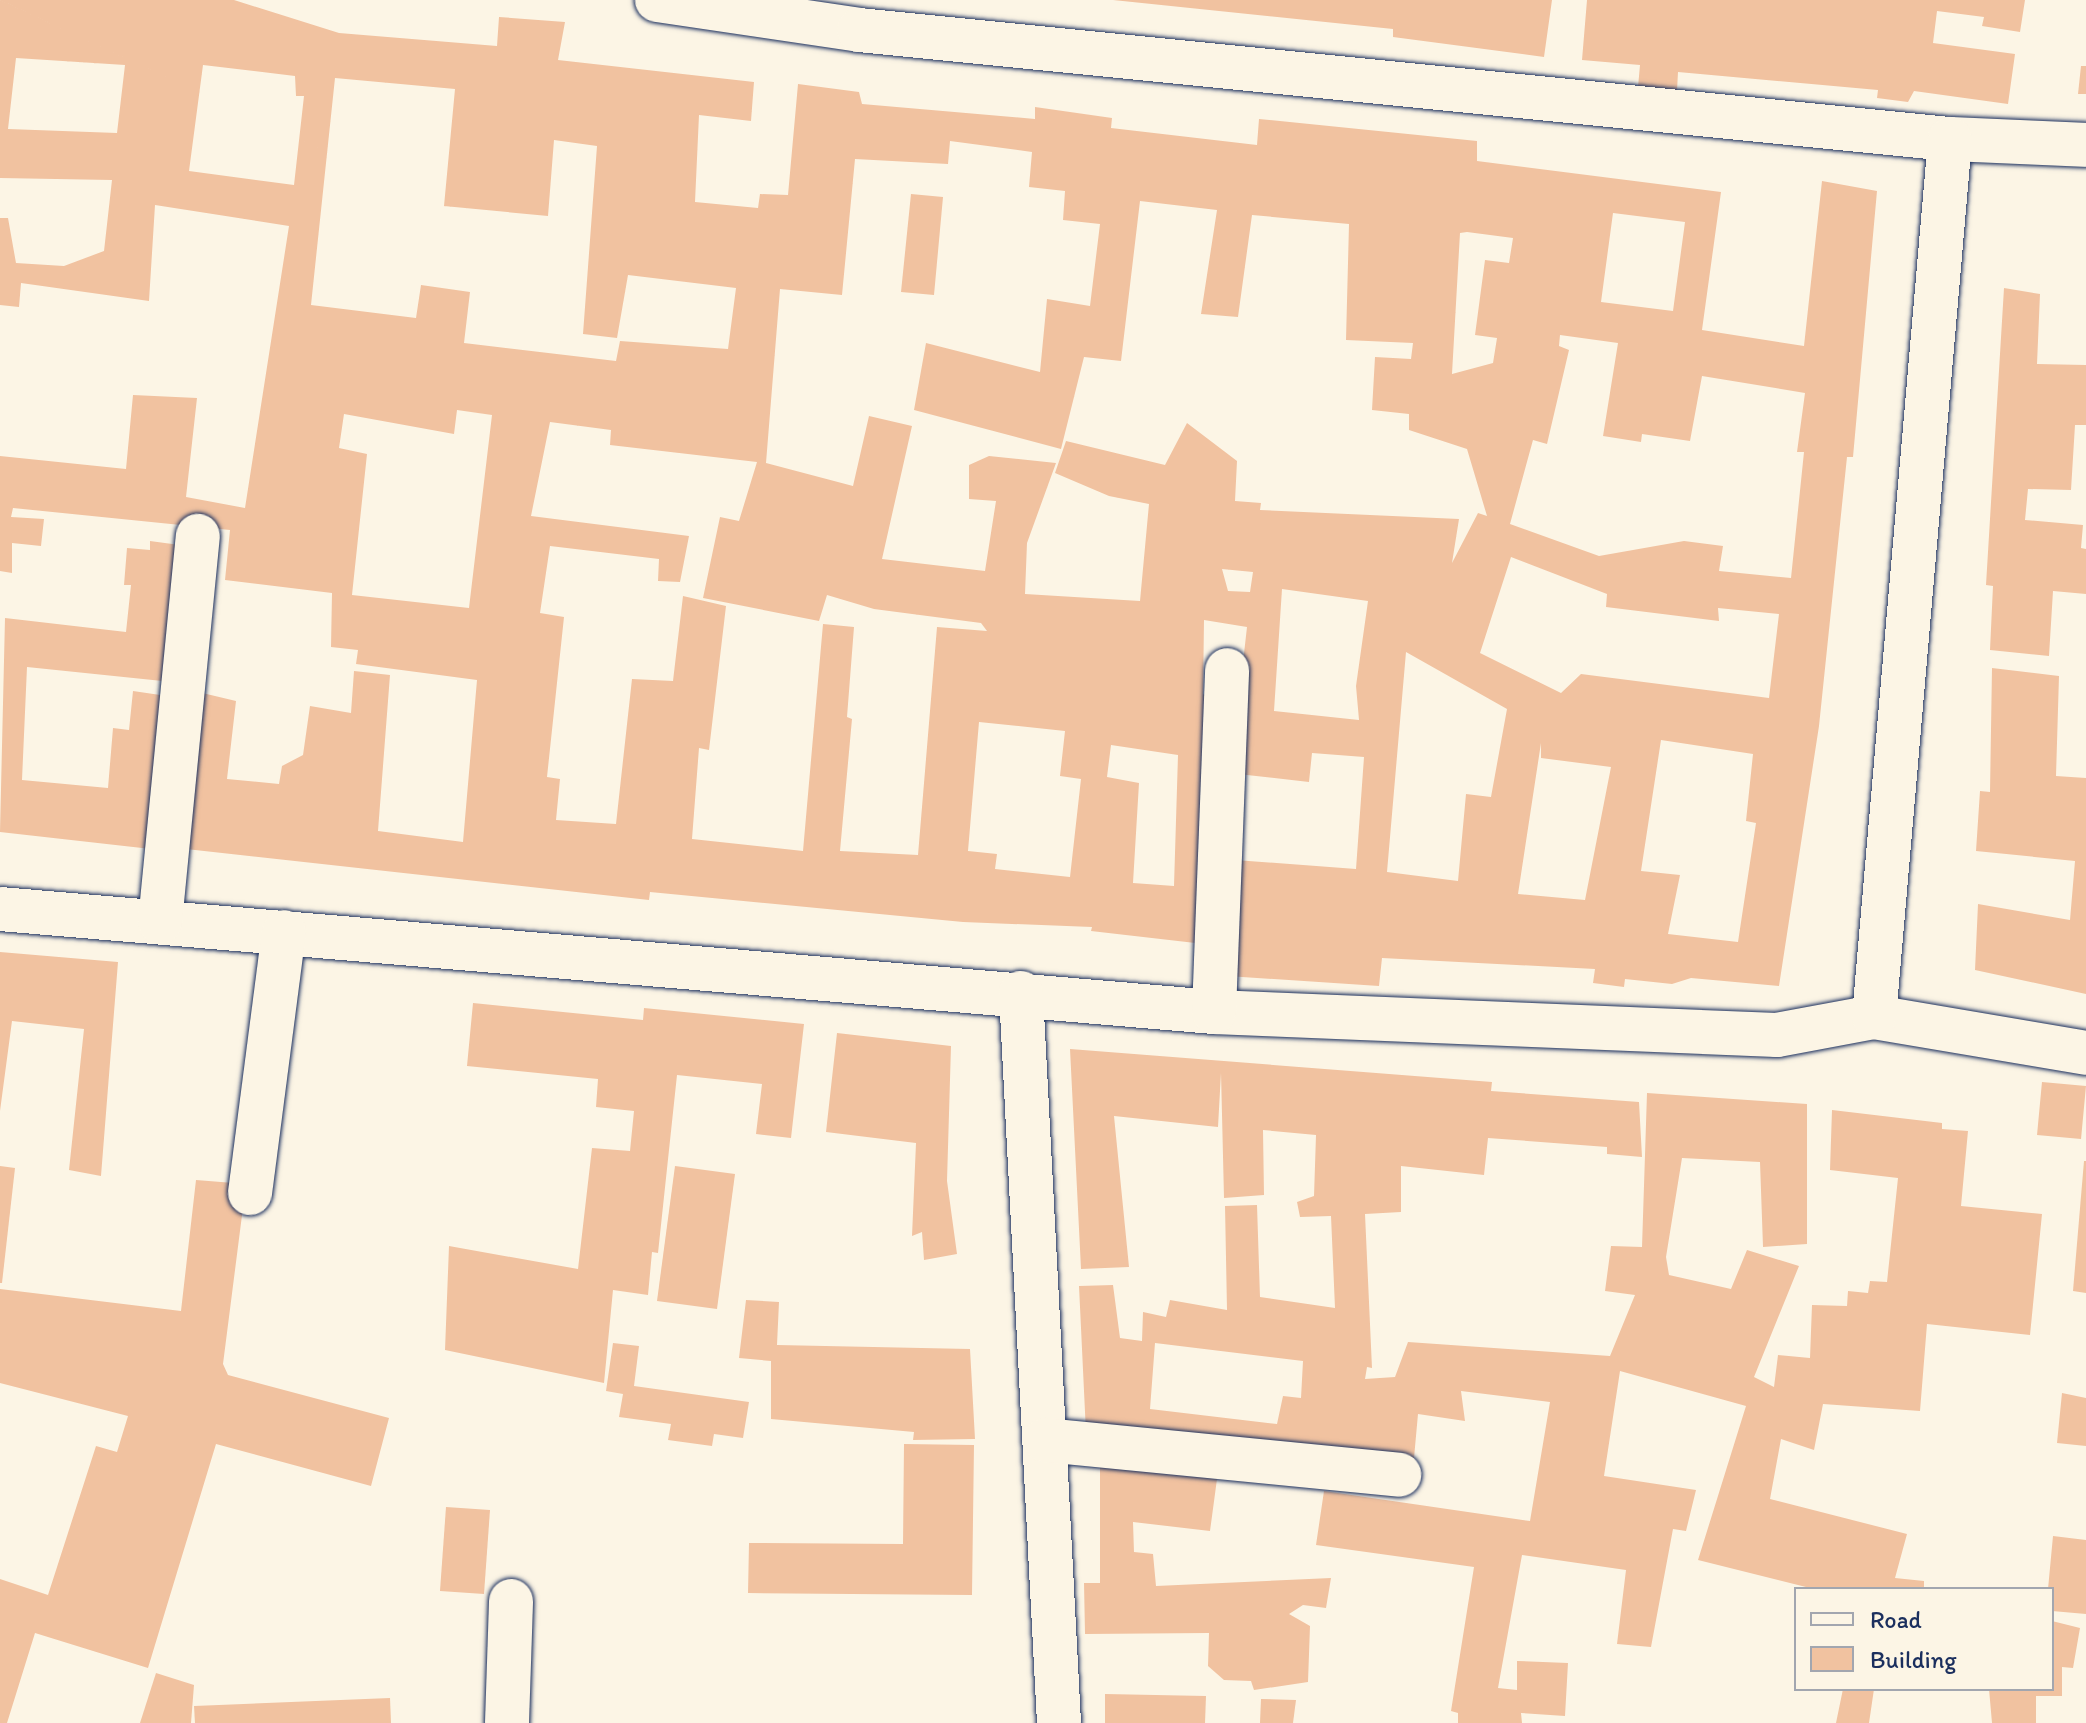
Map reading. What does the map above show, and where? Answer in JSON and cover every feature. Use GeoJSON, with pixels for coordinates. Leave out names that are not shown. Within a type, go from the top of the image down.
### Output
{"type":"FeatureCollection","features":[{"type":"Feature","properties":{"kind":"street"},"geometry":{"type":"LineString","coordinates":[[657,0],[859,30],[1950,139],[2086,145]]}},
{"type":"Feature","properties":{"kind":"street"},"geometry":{"type":"LineString","coordinates":[[1874,1017],[1950,139]]}},
{"type":"Feature","properties":{"kind":"street"},"geometry":{"type":"LineString","coordinates":[[160,922],[198,536]]}},
{"type":"Feature","properties":{"kind":"street"},"geometry":{"type":"LineString","coordinates":[[1214,1012],[1227,670]]}},
{"type":"Feature","properties":{"kind":"street"},"geometry":{"type":"LineString","coordinates":[[0,909],[1021,993],[1214,1012],[1777,1035],[1874,1017],[2086,1053]]}},
{"type":"Feature","properties":{"kind":"street"},"geometry":{"type":"LineString","coordinates":[[250,1193],[284,932]]}},
{"type":"Feature","properties":{"kind":"street"},"geometry":{"type":"LineString","coordinates":[[1021,993],[1059,1723]]}},
{"type":"Feature","properties":{"kind":"street"},"geometry":{"type":"LineString","coordinates":[[1045,1440],[1399,1475]]}},
{"type":"Feature","properties":{"kind":"street"},"geometry":{"type":"LineString","coordinates":[[507,1723],[511,1601]]}},
{"type":"Feature","properties":{"kind":"building"},"geometry":{"type":"Polygon","coordinates":[[[0,0],[234,0],[339,33],[497,46],[499,17],[565,22],[558,60],[754,82],[751,121],[699,115],[695,202],[758,208],[760,194],[788,195],[798,84],[859,92],[862,104],[1035,119],[1035,107],[1112,118],[1111,128],[1257,145],[1259,119],[1477,141],[1477,161],[1721,192],[1702,330],[1804,346],[1822,181],[1877,191],[1853,457],[1847,457],[1819,726],[1779,986],[1691,978],[1672,984],[1625,979],[1624,987],[1593,983],[1595,969],[1382,958],[1379,986],[1227,976],[1235,860],[1356,869],[1364,757],[1312,753],[1309,782],[1238,774],[1234,742],[1247,627],[1204,620],[1203,694],[1218,705],[1204,944],[1091,931],[1092,927],[963,922],[650,892],[649,900],[177,848],[194,691],[236,701],[227,779],[279,784],[282,766],[303,755],[310,706],[351,713],[354,671],[390,675],[378,831],[463,842],[477,680],[356,664],[358,650],[331,647],[332,593],[225,580],[230,530],[13,508],[11,517],[44,519],[41,546],[12,543],[12,573],[0,571],[0,456],[126,469],[133,395],[197,398],[186,497],[245,508],[289,226],[155,205],[149,301],[21,283],[19,307],[0,305],[0,218],[8,218],[16,263],[64,266],[104,251],[112,180],[0,178],[0,0]],[[16,58],[8,129],[117,133],[125,65],[16,58]],[[203,65],[189,171],[294,185],[304,96],[296,96],[295,76],[203,65]],[[335,78],[311,305],[416,318],[421,285],[470,292],[464,343],[616,361],[620,341],[728,349],[736,288],[628,275],[617,338],[583,334],[597,146],[554,140],[548,216],[444,206],[455,89],[335,78]],[[950,141],[948,164],[855,159],[842,295],[780,289],[766,463],[853,486],[869,416],[912,426],[882,559],[985,571],[996,501],[969,499],[969,465],[989,456],[1056,463],[1027,543],[1025,594],[1140,601],[1149,504],[1109,496],[1055,473],[1066,441],[1165,465],[1187,423],[1237,461],[1235,501],[1261,503],[1260,510],[1459,519],[1452,563],[1478,513],[1487,516],[1467,449],[1409,430],[1409,414],[1372,410],[1375,357],[1411,359],[1413,343],[1346,340],[1349,224],[1252,215],[1238,317],[1201,314],[1217,210],[1140,201],[1121,361],[1084,357],[1061,449],[914,410],[926,343],[1040,372],[1047,299],[1090,306],[1100,224],[1063,220],[1065,191],[1029,187],[1032,152],[950,141]],[[1613,213],[1601,302],[1673,311],[1685,222],[1613,213]],[[1460,233],[1452,374],[1493,363],[1497,338],[1475,335],[1485,260],[1509,263],[1513,238],[1460,233]],[[1560,335],[1559,346],[1569,350],[1547,444],[1533,440],[1510,524],[1599,556],[1684,541],[1723,546],[1719,571],[1791,578],[1804,452],[1797,452],[1805,393],[1702,376],[1690,441],[1642,434],[1641,442],[1603,436],[1618,343],[1560,335]],[[457,410],[454,434],[344,414],[339,448],[367,454],[352,595],[469,608],[492,415],[457,410]],[[550,422],[531,516],[689,536],[680,582],[658,581],[659,559],[550,546],[540,613],[564,617],[547,777],[560,779],[556,820],[616,824],[632,679],[673,681],[683,596],[726,606],[709,750],[699,748],[692,839],[803,851],[823,624],[854,627],[847,717],[852,719],[840,851],[918,855],[937,627],[987,631],[981,623],[874,609],[827,595],[819,621],[703,598],[720,517],[739,521],[757,462],[610,445],[611,430],[550,422]],[[1511,557],[1480,653],[1561,693],[1581,674],[1769,698],[1779,614],[1718,608],[1719,621],[1606,607],[1607,594],[1511,557]],[[1222,569],[1228,591],[1250,592],[1253,572],[1222,569]],[[1282,589],[1274,711],[1359,720],[1356,686],[1368,601],[1282,589]],[[1406,652],[1387,872],[1458,881],[1466,794],[1491,797],[1507,709],[1406,652]],[[979,722],[968,851],[997,854],[995,869],[1070,877],[1081,779],[1060,776],[1065,731],[979,722]],[[1661,740],[1641,871],[1680,875],[1668,934],[1738,942],[1756,823],[1746,821],[1753,754],[1661,740]],[[1541,743],[1518,894],[1585,900],[1611,767],[1541,758],[1541,743]],[[1111,745],[1107,777],[1139,783],[1133,883],[1174,886],[1178,755],[1111,745]]]}},
{"type":"Feature","properties":{"kind":"building"},"geometry":{"type":"Polygon","coordinates":[[[1113,0],[1552,0],[1544,57],[1393,37],[1393,29],[1113,0]]]}},
{"type":"Feature","properties":{"kind":"building"},"geometry":{"type":"Polygon","coordinates":[[[1587,0],[2025,0],[2020,32],[1982,26],[1984,17],[1937,11],[1933,43],[2015,54],[2008,104],[1914,91],[1908,102],[1877,98],[1878,90],[1678,72],[1677,91],[1638,87],[1640,65],[1582,60],[1587,0]]]}},
{"type":"Feature","properties":{"kind":"building"},"geometry":{"type":"Polygon","coordinates":[[[2081,66],[2086,66],[2086,94],[2078,94],[2081,66]]]}},
{"type":"Feature","properties":{"kind":"building"},"geometry":{"type":"Polygon","coordinates":[[[911,194],[943,197],[934,295],[901,292],[911,194]]]}},
{"type":"Feature","properties":{"kind":"building"},"geometry":{"type":"Polygon","coordinates":[[[2004,288],[2040,294],[2037,364],[2086,365],[2086,425],[2075,425],[2071,490],[2028,489],[2025,520],[2083,525],[2081,548],[2086,549],[2086,594],[2053,591],[2049,656],[1990,650],[1993,586],[1986,585],[2004,288]]]}},
{"type":"Feature","properties":{"kind":"building"},"geometry":{"type":"Polygon","coordinates":[[[150,541],[187,546],[172,682],[27,667],[22,780],[108,788],[113,728],[129,730],[133,691],[167,696],[151,849],[0,832],[5,618],[126,632],[131,585],[124,585],[127,548],[150,550],[150,541]]]}},
{"type":"Feature","properties":{"kind":"building"},"geometry":{"type":"Polygon","coordinates":[[[1992,668],[2059,676],[2056,776],[2086,778],[2086,994],[1975,970],[1978,904],[2070,920],[2075,861],[1976,851],[1980,791],[1990,792],[1992,668]]]}},
{"type":"Feature","properties":{"kind":"building"},"geometry":{"type":"Polygon","coordinates":[[[0,952],[118,962],[101,1176],[69,1170],[84,1029],[12,1021],[0,1111],[0,952]]]}},
{"type":"Feature","properties":{"kind":"building"},"geometry":{"type":"Polygon","coordinates":[[[473,1003],[643,1020],[644,1008],[804,1024],[791,1138],[756,1134],[762,1084],[677,1075],[658,1253],[652,1252],[648,1295],[613,1290],[604,1383],[445,1350],[449,1246],[578,1269],[592,1148],[630,1151],[634,1111],[596,1107],[598,1079],[467,1066],[473,1003]]]}},
{"type":"Feature","properties":{"kind":"building"},"geometry":{"type":"Polygon","coordinates":[[[837,1033],[951,1046],[947,1181],[957,1254],[924,1260],[922,1232],[912,1236],[916,1143],[826,1132],[837,1033]]]}},
{"type":"Feature","properties":{"kind":"building"},"geometry":{"type":"Polygon","coordinates":[[[1070,1049],[1492,1082],[1491,1091],[1639,1102],[1642,1157],[1607,1154],[1607,1147],[1488,1138],[1484,1175],[1401,1166],[1401,1212],[1365,1214],[1372,1368],[1367,1367],[1365,1379],[1395,1377],[1408,1342],[1610,1356],[1635,1295],[1605,1291],[1611,1246],[1642,1247],[1647,1093],[1807,1104],[1807,1244],[1763,1247],[1760,1162],[1682,1158],[1666,1257],[1669,1275],[1731,1289],[1747,1250],[1799,1266],[1754,1377],[1774,1387],[1778,1355],[1810,1358],[1812,1305],[1847,1306],[1848,1291],[1868,1293],[1870,1281],[1887,1282],[1898,1178],[1830,1170],[1832,1110],[1942,1123],[1942,1129],[1968,1131],[1961,1206],[2042,1214],[2030,1335],[1927,1324],[1920,1411],[1823,1404],[1814,1450],[1781,1439],[1770,1499],[1907,1534],[1895,1578],[1924,1581],[1924,1587],[1806,1587],[1698,1560],[1746,1406],[1620,1371],[1604,1476],[1696,1490],[1686,1531],[1673,1529],[1651,1647],[1617,1644],[1626,1570],[1522,1555],[1498,1688],[1517,1690],[1517,1661],[1568,1663],[1565,1716],[1521,1713],[1522,1723],[1458,1723],[1458,1713],[1451,1711],[1474,1567],[1316,1545],[1324,1491],[1530,1521],[1550,1402],[1461,1391],[1465,1421],[1418,1414],[1414,1458],[1086,1433],[1079,1286],[1113,1285],[1120,1338],[1142,1341],[1143,1312],[1166,1317],[1170,1300],[1227,1310],[1225,1206],[1257,1205],[1260,1297],[1335,1308],[1331,1216],[1300,1217],[1297,1202],[1314,1196],[1316,1135],[1263,1130],[1264,1195],[1224,1198],[1221,1073],[1218,1127],[1114,1116],[1129,1267],[1081,1269],[1070,1049]],[[1155,1343],[1150,1409],[1277,1424],[1283,1396],[1301,1398],[1303,1361],[1155,1343]]]}},
{"type":"Feature","properties":{"kind":"building"},"geometry":{"type":"Polygon","coordinates":[[[2042,1082],[2086,1086],[2081,1139],[2037,1135],[2042,1082]]]}},
{"type":"Feature","properties":{"kind":"building"},"geometry":{"type":"Polygon","coordinates":[[[2086,1161],[2086,1293],[2073,1291],[2086,1161]]]}},
{"type":"Feature","properties":{"kind":"building"},"geometry":{"type":"Polygon","coordinates":[[[0,1166],[15,1168],[2,1283],[0,1283],[0,1166]]]}},
{"type":"Feature","properties":{"kind":"building"},"geometry":{"type":"Polygon","coordinates":[[[675,1166],[735,1174],[717,1309],[657,1301],[675,1166]]]}},
{"type":"Feature","properties":{"kind":"building"},"geometry":{"type":"Polygon","coordinates":[[[196,1180],[246,1184],[223,1364],[228,1375],[389,1418],[371,1486],[216,1444],[148,1668],[35,1633],[7,1723],[0,1723],[0,1579],[48,1595],[96,1446],[117,1452],[128,1416],[0,1383],[0,1289],[181,1311],[196,1180]]]}},
{"type":"Feature","properties":{"kind":"building"},"geometry":{"type":"Polygon","coordinates":[[[746,1300],[779,1302],[777,1345],[970,1349],[975,1439],[913,1440],[914,1432],[771,1419],[771,1361],[739,1358],[746,1300]]]}},
{"type":"Feature","properties":{"kind":"building"},"geometry":{"type":"Polygon","coordinates":[[[613,1343],[639,1346],[634,1386],[749,1402],[743,1438],[714,1434],[712,1446],[668,1440],[671,1424],[619,1417],[623,1394],[606,1391],[613,1343]]]}},
{"type":"Feature","properties":{"kind":"building"},"geometry":{"type":"Polygon","coordinates":[[[2062,1393],[2086,1398],[2086,1446],[2057,1443],[2062,1393]]]}},
{"type":"Feature","properties":{"kind":"building"},"geometry":{"type":"Polygon","coordinates":[[[904,1444],[974,1445],[972,1595],[748,1593],[749,1543],[903,1544],[904,1444]]]}},
{"type":"Feature","properties":{"kind":"building"},"geometry":{"type":"Polygon","coordinates":[[[1100,1461],[1217,1479],[1210,1531],[1133,1522],[1134,1552],[1153,1554],[1156,1586],[1331,1578],[1326,1608],[1303,1605],[1289,1614],[1310,1626],[1308,1682],[1254,1690],[1251,1681],[1224,1680],[1208,1666],[1209,1633],[1085,1634],[1084,1583],[1100,1583],[1100,1461]]]}},
{"type":"Feature","properties":{"kind":"building"},"geometry":{"type":"Polygon","coordinates":[[[446,1507],[490,1510],[484,1594],[440,1591],[446,1507]]]}},
{"type":"Feature","properties":{"kind":"building"},"geometry":{"type":"Polygon","coordinates":[[[2053,1536],[2086,1540],[2086,1614],[2054,1611],[2054,1587],[2048,1587],[2053,1536]]]}},
{"type":"Feature","properties":{"kind":"building"},"geometry":{"type":"Polygon","coordinates":[[[2054,1622],[2080,1628],[2073,1668],[2062,1667],[2062,1696],[2036,1696],[2036,1723],[1992,1723],[1989,1691],[2054,1691],[2054,1622]]]}},
{"type":"Feature","properties":{"kind":"building"},"geometry":{"type":"Polygon","coordinates":[[[156,1673],[194,1685],[191,1723],[140,1723],[156,1673]]]}},
{"type":"Feature","properties":{"kind":"building"},"geometry":{"type":"Polygon","coordinates":[[[1843,1691],[1874,1691],[1869,1723],[1836,1723],[1843,1691]]]}},
{"type":"Feature","properties":{"kind":"building"},"geometry":{"type":"Polygon","coordinates":[[[1105,1694],[1206,1696],[1205,1723],[1105,1723],[1105,1694]]]}},
{"type":"Feature","properties":{"kind":"building"},"geometry":{"type":"Polygon","coordinates":[[[390,1698],[391,1723],[195,1723],[194,1706],[390,1698]]]}},
{"type":"Feature","properties":{"kind":"building"},"geometry":{"type":"Polygon","coordinates":[[[1261,1699],[1296,1700],[1293,1723],[1260,1723],[1261,1699]]]}}]}
